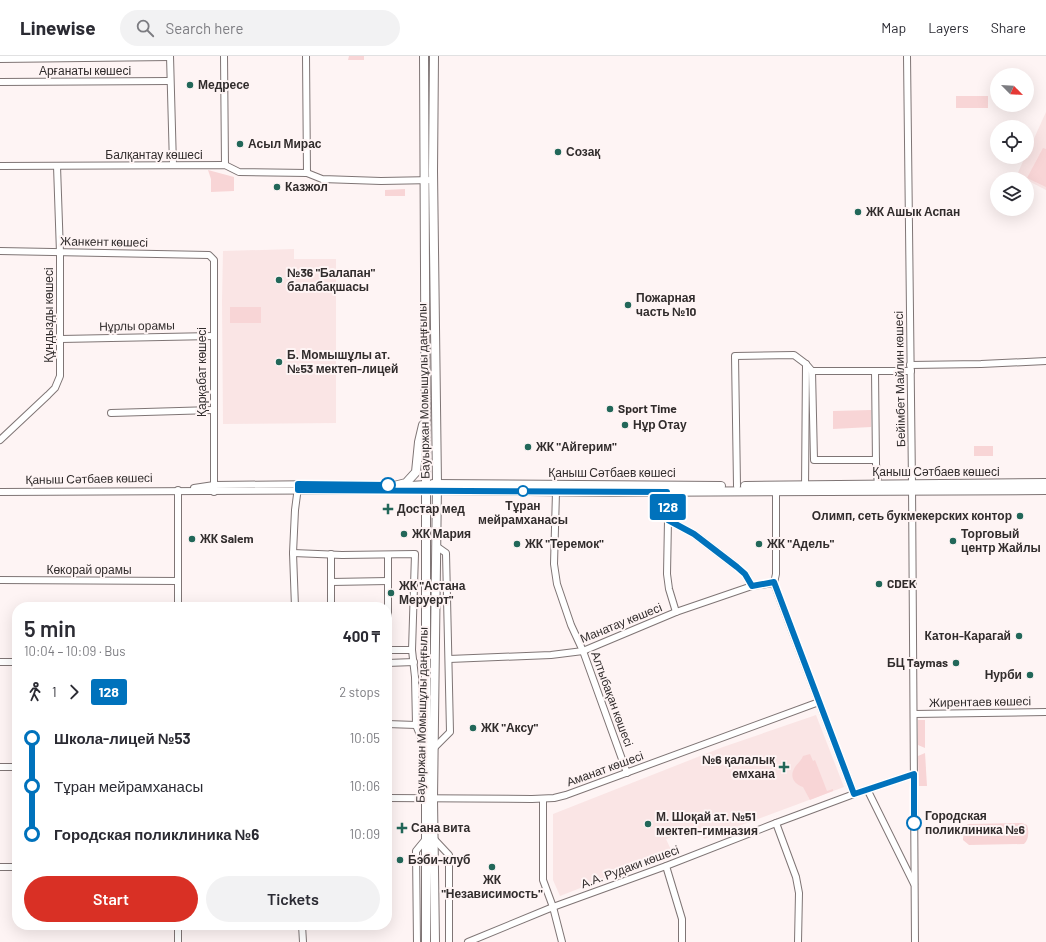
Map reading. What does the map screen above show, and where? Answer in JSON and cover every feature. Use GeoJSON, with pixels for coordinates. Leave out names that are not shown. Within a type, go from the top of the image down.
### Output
{"type":"FeatureCollection","features":[{"type":"Feature","properties":{"kind":"main road","name":"Бауыржан Момышұлы даңғылы"},"geometry":{"type":"LineString","coordinates":[[424,56],[426,596],[429,748],[429,799],[425,840],[426,942]]}},
{"type":"Feature","properties":{"kind":"main road","name":"Бауыржан Момышұлы даңғылы"},"geometry":{"type":"LineString","coordinates":[[429,748],[437,487],[434,56]]}},
{"type":"Feature","properties":{"kind":"main road"},"geometry":{"type":"LineString","coordinates":[[394,486],[406,482],[416,472],[419,442],[426,415]]}},
{"type":"Feature","properties":{"kind":"main road","name":"Қаныш Сәтбаев көшесі"},"geometry":{"type":"LineString","coordinates":[[437,487],[556,492],[737,486],[805,488],[912,487],[1046,483]]}},
{"type":"Feature","properties":{"kind":"main road","name":"Қаныш Сәтбаев көшесі"},"geometry":{"type":"LineString","coordinates":[[426,487],[609,486],[776,492],[805,488],[878,484],[912,487],[1046,490]]}},
{"type":"Feature","properties":{"kind":"main road","name":"Бауыржан Момышұлы даңғылы"},"geometry":{"type":"LineString","coordinates":[[429,799],[434,839],[435,942]]}},
{"type":"Feature","properties":{"kind":"street"},"geometry":{"type":"LineString","coordinates":[[224,56],[225,165]]}},
{"type":"Feature","properties":{"kind":"street"},"geometry":{"type":"LineString","coordinates":[[306,56],[307,173]]}},
{"type":"Feature","properties":{"kind":"street","name":"Бейімбет Майлин көшесі"},"geometry":{"type":"LineString","coordinates":[[907,56],[915,942]]}},
{"type":"Feature","properties":{"kind":"street"},"geometry":{"type":"LineString","coordinates":[[0,59],[170,57],[173,165]]}},
{"type":"Feature","properties":{"kind":"street","name":"Арғанаты көшесі"},"geometry":{"type":"LineString","coordinates":[[0,82],[170,81]]}},
{"type":"Feature","properties":{"kind":"street","name":"Балқантау көшесі"},"geometry":{"type":"LineString","coordinates":[[0,166],[225,165],[239,172],[307,173],[322,179],[381,181],[434,180]]}},
{"type":"Feature","properties":{"kind":"street","name":"Құндызды көшесі"},"geometry":{"type":"LineString","coordinates":[[0,440],[55,388],[60,376],[60,253],[57,166]]}},
{"type":"Feature","properties":{"kind":"street","name":"Жанкент көшесі"},"geometry":{"type":"LineString","coordinates":[[0,251],[209,255]]}},
{"type":"Feature","properties":{"kind":"street","name":"Қарқабат көшесі"},"geometry":{"type":"LineString","coordinates":[[209,255],[214,260],[214,488]]}},
{"type":"Feature","properties":{"kind":"street","name":"Нұрлы орамы"},"geometry":{"type":"LineString","coordinates":[[61,339],[213,336]]}},
{"type":"Feature","properties":{"kind":"street"},"geometry":{"type":"LineString","coordinates":[[737,486],[735,356],[794,356],[806,364],[812,371],[814,460],[876,460]]}},
{"type":"Feature","properties":{"kind":"street"},"geometry":{"type":"LineString","coordinates":[[812,371],[876,371],[1046,361]]}},
{"type":"Feature","properties":{"kind":"street"},"geometry":{"type":"LineString","coordinates":[[805,488],[806,364]]}},
{"type":"Feature","properties":{"kind":"street"},"geometry":{"type":"LineString","coordinates":[[876,371],[876,460],[878,484]]}},
{"type":"Feature","properties":{"kind":"street"},"geometry":{"type":"LineString","coordinates":[[111,413],[213,410]]}},
{"type":"Feature","properties":{"kind":"street"},"geometry":{"type":"LineString","coordinates":[[294,602],[293,553],[295,510],[298,487]]}},
{"type":"Feature","properties":{"kind":"street","name":"Қаныш Сәтбаев көшесі"},"geometry":{"type":"LineString","coordinates":[[298,487],[426,487]]}},
{"type":"Feature","properties":{"kind":"street","name":"Қаныш Сәтбаев көшесі"},"geometry":{"type":"LineString","coordinates":[[0,492],[298,487],[426,487]]}},
{"type":"Feature","properties":{"kind":"street"},"geometry":{"type":"LineString","coordinates":[[667,488],[667,574],[669,589],[676,612]]}},
{"type":"Feature","properties":{"kind":"street"},"geometry":{"type":"LineString","coordinates":[[178,490],[178,602]]}},
{"type":"Feature","properties":{"kind":"street","name":"Алтыбақан көшесі"},"geometry":{"type":"LineString","coordinates":[[556,492],[554,564],[557,584],[627,773]]}},
{"type":"Feature","properties":{"kind":"street"},"geometry":{"type":"LineString","coordinates":[[776,492],[776,574],[774,582],[854,794]]}},
{"type":"Feature","properties":{"kind":"street"},"geometry":{"type":"LineString","coordinates":[[668,520],[694,534],[737,567],[745,574],[752,586]]}},
{"type":"Feature","properties":{"kind":"street"},"geometry":{"type":"LineString","coordinates":[[293,553],[388,555],[415,554],[412,650],[415,677],[416,725],[429,748],[450,732],[446,553],[436,546]]}},
{"type":"Feature","properties":{"kind":"street"},"geometry":{"type":"LineString","coordinates":[[331,554],[332,602]]}},
{"type":"Feature","properties":{"kind":"street"},"geometry":{"type":"LineString","coordinates":[[388,555],[388,602]]}},
{"type":"Feature","properties":{"kind":"street","name":"Көкорай орамы"},"geometry":{"type":"LineString","coordinates":[[0,580],[178,581]]}},
{"type":"Feature","properties":{"kind":"street"},"geometry":{"type":"LineString","coordinates":[[331,582],[388,581]]}},
{"type":"Feature","properties":{"kind":"street","name":"Манатау көшесі"},"geometry":{"type":"LineString","coordinates":[[449,659],[551,655],[583,651],[676,612],[752,586],[774,582]]}},
{"type":"Feature","properties":{"kind":"street"},"geometry":{"type":"LineString","coordinates":[[414,596],[426,596]]}},
{"type":"Feature","properties":{"kind":"street"},"geometry":{"type":"LineString","coordinates":[[392,650],[412,650]]}},
{"type":"Feature","properties":{"kind":"street"},"geometry":{"type":"LineString","coordinates":[[0,662],[12,662]]}},
{"type":"Feature","properties":{"kind":"street"},"geometry":{"type":"LineString","coordinates":[[392,663],[414,662]]}},
{"type":"Feature","properties":{"kind":"street","name":"Аманат көшесі"},"geometry":{"type":"LineString","coordinates":[[392,798],[543,800],[566,795],[819,702]]}},
{"type":"Feature","properties":{"kind":"street","name":"Жирентаев көшесі"},"geometry":{"type":"LineString","coordinates":[[914,714],[1046,712]]}},
{"type":"Feature","properties":{"kind":"street"},"geometry":{"type":"LineString","coordinates":[[392,724],[416,725]]}},
{"type":"Feature","properties":{"kind":"street"},"geometry":{"type":"LineString","coordinates":[[0,767],[12,767]]}},
{"type":"Feature","properties":{"kind":"street","name":"А.А. Рудаки көшесі"},"geometry":{"type":"LineString","coordinates":[[468,942],[554,907],[666,866],[776,823],[854,794],[868,791],[914,774]]}},
{"type":"Feature","properties":{"kind":"street"},"geometry":{"type":"LineString","coordinates":[[868,791],[914,886]]}},
{"type":"Feature","properties":{"kind":"street"},"geometry":{"type":"LineString","coordinates":[[543,800],[543,880],[554,907],[562,942]]}},
{"type":"Feature","properties":{"kind":"street"},"geometry":{"type":"LineString","coordinates":[[776,823],[796,877],[798,894],[798,942]]}},
{"type":"Feature","properties":{"kind":"street"},"geometry":{"type":"LineString","coordinates":[[434,839],[449,855],[449,942]]}},
{"type":"Feature","properties":{"kind":"street"},"geometry":{"type":"LineString","coordinates":[[417,942],[416,851],[425,840]]}},
{"type":"Feature","properties":{"kind":"street"},"geometry":{"type":"LineString","coordinates":[[666,866],[682,919],[682,942]]}},
{"type":"Feature","properties":{"kind":"street"},"geometry":{"type":"LineString","coordinates":[[0,867],[12,867]]}},
{"type":"Feature","properties":{"kind":"street"},"geometry":{"type":"LineString","coordinates":[[178,930],[178,942]]}},
{"type":"Feature","properties":{"kind":"street"},"geometry":{"type":"LineString","coordinates":[[302,930],[303,942]]}},
{"type":"Feature","properties":{"kind":"shaded area"},"geometry":{"type":"Polygon","coordinates":[[[349,56],[364,56],[364,60],[348,60],[349,56]]]}},
{"type":"Feature","properties":{"kind":"shaded area"},"geometry":{"type":"Polygon","coordinates":[[[956,96],[988,96],[988,108],[956,108],[956,96]]]}},
{"type":"Feature","properties":{"kind":"shaded area"},"geometry":{"type":"Polygon","coordinates":[[[1046,112],[1046,190],[1034,184],[1034,172],[1018,172],[1022,164],[1034,164],[1034,139],[1046,112]]]}},
{"type":"Feature","properties":{"kind":"shaded area"},"geometry":{"type":"Polygon","coordinates":[[[1043,148],[1046,149],[1046,187],[1034,181],[1034,172],[1030,172],[1043,148]]]}},
{"type":"Feature","properties":{"kind":"shaded area"},"geometry":{"type":"Polygon","coordinates":[[[208,170],[234,177],[234,191],[211,192],[211,179],[208,170]]]}},
{"type":"Feature","properties":{"kind":"shaded area"},"geometry":{"type":"Polygon","coordinates":[[[405,189],[405,196],[385,196],[385,190],[405,189]]]}},
{"type":"Feature","properties":{"kind":"shaded area","name":"Б. Момышұлы ат. №53 мектеп-лицей"},"geometry":{"type":"Polygon","coordinates":[[[294,249],[294,259],[336,259],[336,423],[223,424],[223,251],[294,249]]]}},
{"type":"Feature","properties":{"kind":"shaded area"},"geometry":{"type":"Polygon","coordinates":[[[230,307],[261,307],[261,323],[230,323],[230,307]]]}},
{"type":"Feature","properties":{"kind":"shaded area"},"geometry":{"type":"Polygon","coordinates":[[[871,410],[871,427],[833,429],[833,411],[871,410]]]}},
{"type":"Feature","properties":{"kind":"shaded area"},"geometry":{"type":"Polygon","coordinates":[[[974,446],[993,446],[993,456],[974,456],[974,446]]]}},
{"type":"Feature","properties":{"kind":"shaded area","name":"М. Шоқай ат. №51 мектеп-гимназия"},"geometry":{"type":"Polygon","coordinates":[[[816,715],[844,787],[704,839],[699,828],[666,839],[672,852],[560,896],[553,880],[553,814],[723,747],[816,715]]]}},
{"type":"Feature","properties":{"kind":"shaded area"},"geometry":{"type":"Polygon","coordinates":[[[918,720],[925,720],[925,748],[918,745],[918,720]]]}},
{"type":"Feature","properties":{"kind":"shaded area"},"geometry":{"type":"Polygon","coordinates":[[[925,753],[927,786],[919,786],[918,756],[925,753]]]}},
{"type":"Feature","properties":{"kind":"shaded area"},"geometry":{"type":"Polygon","coordinates":[[[810,754],[813,761],[815,760],[827,791],[833,789],[833,791],[810,800],[803,787],[794,781],[792,775],[795,767],[803,756],[810,754]]]}},
{"type":"Feature","properties":{"kind":"shaded area"},"geometry":{"type":"Polygon","coordinates":[[[1022,823],[1027,825],[1028,830],[1028,838],[1024,844],[969,845],[963,840],[964,827],[968,824],[1022,823]]]}},
{"type":"Feature","properties":{"kind":"bus line","name":"128"},"geometry":{"type":"LineString","coordinates":[[388,485],[298,484],[298,490],[667,492],[668,520],[694,534],[737,567],[745,574],[752,586],[774,582],[854,794],[868,791],[914,774],[914,823]]}},
{"type":"Feature","properties":{"kind":"place","name":"Медресе"},"geometry":{"type":"Point","coordinates":[190,85]}},
{"type":"Feature","properties":{"kind":"place","name":"Асыл Мирас"},"geometry":{"type":"Point","coordinates":[240,144]}},
{"type":"Feature","properties":{"kind":"place","name":"Созақ"},"geometry":{"type":"Point","coordinates":[558,152]}},
{"type":"Feature","properties":{"kind":"place","name":"Казжол"},"geometry":{"type":"Point","coordinates":[277,187]}},
{"type":"Feature","properties":{"kind":"place","name":"ЖК Ашык Аспан"},"geometry":{"type":"Point","coordinates":[858,212]}},
{"type":"Feature","properties":{"kind":"place","name":"№36 \"Балапан\" балабақшасы"},"geometry":{"type":"Point","coordinates":[279,280]}},
{"type":"Feature","properties":{"kind":"place","name":"Пожарная часть №10"},"geometry":{"type":"Point","coordinates":[628,305]}},
{"type":"Feature","properties":{"kind":"place","name":"Б. Момышұлы ат. №53 мектеп-лицей"},"geometry":{"type":"Point","coordinates":[279,362]}},
{"type":"Feature","properties":{"kind":"place","name":"Sport Time"},"geometry":{"type":"Point","coordinates":[610,409]}},
{"type":"Feature","properties":{"kind":"place","name":"Нұр Отау"},"geometry":{"type":"Point","coordinates":[625,425]}},
{"type":"Feature","properties":{"kind":"place","name":"ЖК \"Айгерим\""},"geometry":{"type":"Point","coordinates":[528,447]}},
{"type":"Feature","properties":{"kind":"place","name":"Тұран мейрамханасы"},"geometry":{"type":"Point","coordinates":[523,491]}},
{"type":"Feature","properties":{"kind":"place","name":"Достар мед"},"geometry":{"type":"Point","coordinates":[388,509]}},
{"type":"Feature","properties":{"kind":"place","name":"Олимп, сеть букмекерских контор"},"geometry":{"type":"Point","coordinates":[1020,516]}},
{"type":"Feature","properties":{"kind":"place","name":"ЖК Мария"},"geometry":{"type":"Point","coordinates":[404,534]}},
{"type":"Feature","properties":{"kind":"place","name":"ЖК Salem"},"geometry":{"type":"Point","coordinates":[192,539]}},
{"type":"Feature","properties":{"kind":"place","name":"Торговый центр Жайлы"},"geometry":{"type":"Point","coordinates":[953,541]}},
{"type":"Feature","properties":{"kind":"place","name":"ЖК \"Теремок\""},"geometry":{"type":"Point","coordinates":[517,544]}},
{"type":"Feature","properties":{"kind":"place","name":"ЖК \"Адель\""},"geometry":{"type":"Point","coordinates":[759,544]}},
{"type":"Feature","properties":{"kind":"place","name":"CDEK"},"geometry":{"type":"Point","coordinates":[879,584]}},
{"type":"Feature","properties":{"kind":"place","name":"ЖК \"Астана Меруерт\""},"geometry":{"type":"Point","coordinates":[391,593]}},
{"type":"Feature","properties":{"kind":"place","name":"Катон-Карагай"},"geometry":{"type":"Point","coordinates":[1019,636]}},
{"type":"Feature","properties":{"kind":"place","name":"БЦ Taymas"},"geometry":{"type":"Point","coordinates":[956,663]}},
{"type":"Feature","properties":{"kind":"place","name":"Нурби"},"geometry":{"type":"Point","coordinates":[1030,675]}},
{"type":"Feature","properties":{"kind":"place","name":"ЖК \"Аксу\""},"geometry":{"type":"Point","coordinates":[473,728]}},
{"type":"Feature","properties":{"kind":"place","name":"№6 қалалық емхана"},"geometry":{"type":"Point","coordinates":[784,767]}},
{"type":"Feature","properties":{"kind":"place","name":"Городская поликлиника №6"},"geometry":{"type":"Point","coordinates":[914,823]}},
{"type":"Feature","properties":{"kind":"place","name":"М. Шоқай ат. №51 мектеп-гимназия"},"geometry":{"type":"Point","coordinates":[648,824]}},
{"type":"Feature","properties":{"kind":"place","name":"Сана вита"},"geometry":{"type":"Point","coordinates":[402,828]}},
{"type":"Feature","properties":{"kind":"place","name":"Бэби-клуб"},"geometry":{"type":"Point","coordinates":[400,860]}},
{"type":"Feature","properties":{"kind":"place","name":"ЖК \"Независимость\""},"geometry":{"type":"Point","coordinates":[492,867]}}]}
